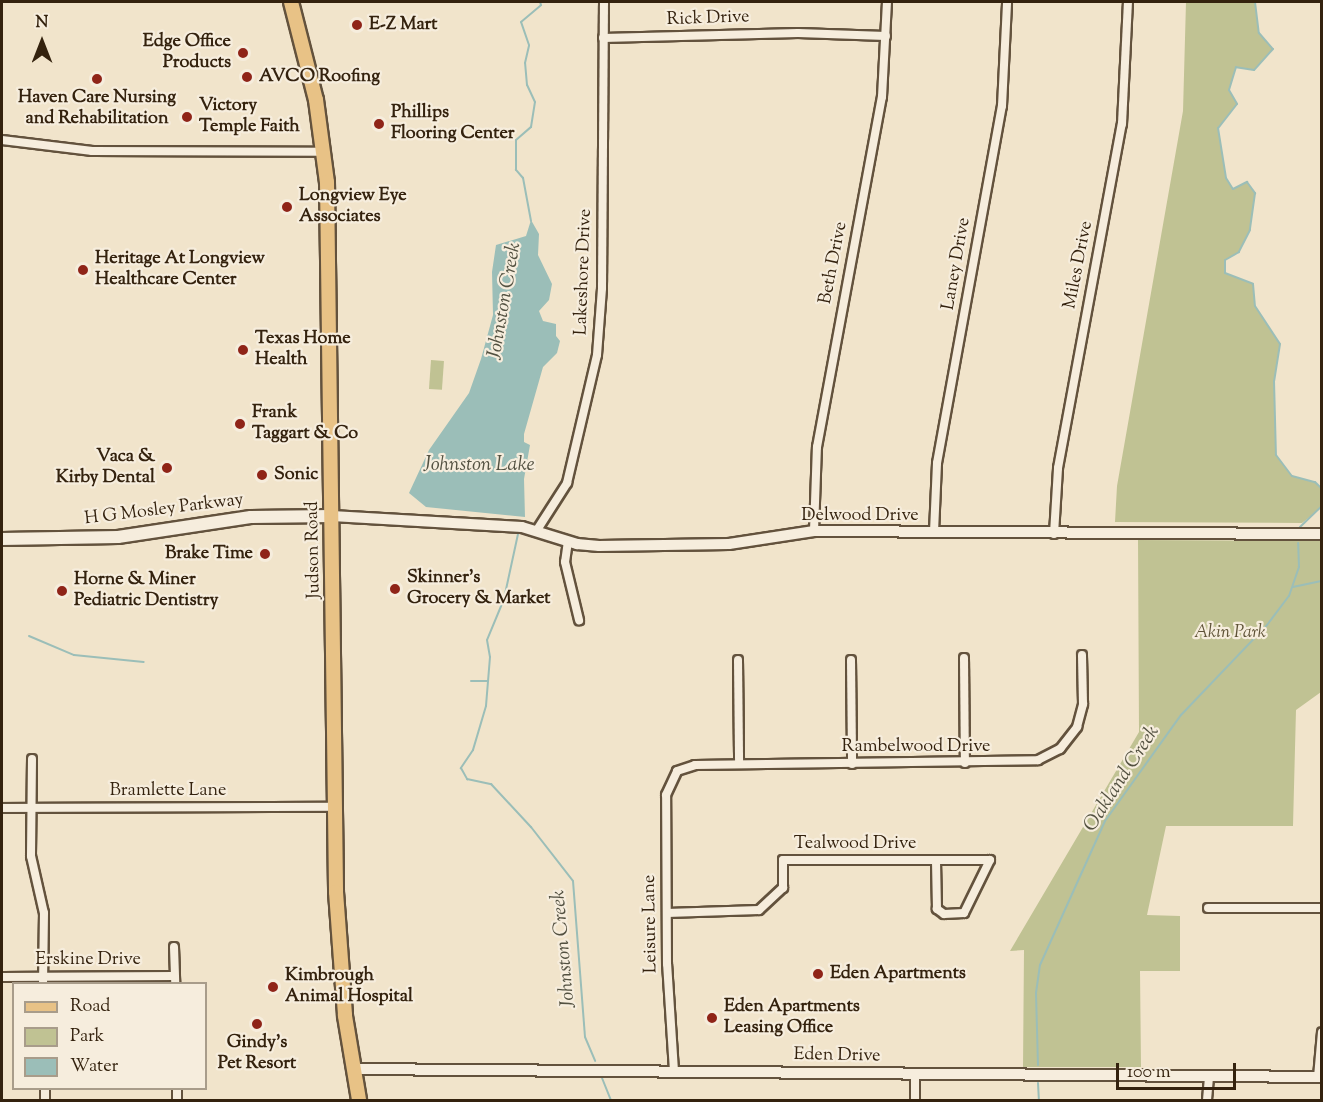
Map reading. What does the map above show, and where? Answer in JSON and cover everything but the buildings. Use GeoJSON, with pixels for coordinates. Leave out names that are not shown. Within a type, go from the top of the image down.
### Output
{"type":"FeatureCollection","features":[{"type":"Feature","properties":{"kind":"main road","name":"Judson Road"},"geometry":{"type":"LineString","coordinates":[[291,2],[324,152],[329,220],[334,807],[339,963],[359,1101]]}},
{"type":"Feature","properties":{"kind":"main road","name":"H G Mosley Parkway"},"geometry":{"type":"LineString","coordinates":[[2,539],[118,537],[251,517],[332,516]]}},
{"type":"Feature","properties":{"kind":"street","name":"Lakeshore Drive"},"geometry":{"type":"LineString","coordinates":[[537,530],[567,483],[597,355],[602,288],[604,2]]}},
{"type":"Feature","properties":{"kind":"street","name":"Beth Drive"},"geometry":{"type":"LineString","coordinates":[[814,531],[817,447],[882,97],[887,2]]}},
{"type":"Feature","properties":{"kind":"street","name":"Laney Drive"},"geometry":{"type":"LineString","coordinates":[[934,532],[937,463],[1002,106],[1007,2]]}},
{"type":"Feature","properties":{"kind":"street","name":"Miles Drive"},"geometry":{"type":"LineString","coordinates":[[1054,534],[1058,468],[1123,112],[1128,2]]}},
{"type":"Feature","properties":{"kind":"street","name":"Rick Drive"},"geometry":{"type":"LineString","coordinates":[[603,38],[798,33],[886,36]]}},
{"type":"Feature","properties":{"kind":"street"},"geometry":{"type":"LineString","coordinates":[[2,140],[92,151],[324,152]]}},
{"type":"Feature","properties":{"kind":"street","name":"Delwood Drive"},"geometry":{"type":"LineString","coordinates":[[332,516],[537,530],[568,541],[599,546],[711,545],[814,531],[1322,534]]}},
{"type":"Feature","properties":{"kind":"street"},"geometry":{"type":"LineString","coordinates":[[568,541],[565,562],[579,620]]}},
{"type":"Feature","properties":{"kind":"street","name":"Rambelwood Drive"},"geometry":{"type":"LineString","coordinates":[[672,777],[688,766],[1032,761],[1065,745],[1076,731],[1082,712],[1082,655]]}},
{"type":"Feature","properties":{"kind":"street"},"geometry":{"type":"LineString","coordinates":[[964,658],[965,763]]}},
{"type":"Feature","properties":{"kind":"street"},"geometry":{"type":"LineString","coordinates":[[738,660],[739,764]]}},
{"type":"Feature","properties":{"kind":"street"},"geometry":{"type":"LineString","coordinates":[[851,660],[852,764]]}},
{"type":"Feature","properties":{"kind":"street"},"geometry":{"type":"LineString","coordinates":[[32,759],[32,860],[44,913],[43,980]]}},
{"type":"Feature","properties":{"kind":"street","name":"Leisure Lane"},"geometry":{"type":"LineString","coordinates":[[672,777],[666,795],[667,913],[674,1071]]}},
{"type":"Feature","properties":{"kind":"street","name":"Bramlette Lane"},"geometry":{"type":"LineString","coordinates":[[2,808],[32,810],[334,807]]}},
{"type":"Feature","properties":{"kind":"street","name":"Tealwood Drive"},"geometry":{"type":"LineString","coordinates":[[667,913],[759,910],[783,888],[783,860],[936,860],[990,860],[964,913],[944,914],[937,909],[936,860]]}},
{"type":"Feature","properties":{"kind":"street"},"geometry":{"type":"LineString","coordinates":[[1208,909],[1322,908]]}},
{"type":"Feature","properties":{"kind":"street"},"geometry":{"type":"LineString","coordinates":[[174,947],[174,980]]}},
{"type":"Feature","properties":{"kind":"street","name":"Erskine Drive"},"geometry":{"type":"LineString","coordinates":[[2,977],[43,980],[174,980]]}},
{"type":"Feature","properties":{"kind":"street"},"geometry":{"type":"LineString","coordinates":[[1320,1077],[1322,1032]]}},
{"type":"Feature","properties":{"kind":"street","name":"Eden Drive"},"geometry":{"type":"LineString","coordinates":[[353,1069],[1320,1077]]}},
{"type":"Feature","properties":{"kind":"street"},"geometry":{"type":"LineString","coordinates":[[915,1073],[915,1101]]}},
{"type":"Feature","properties":{"kind":"street"},"geometry":{"type":"LineString","coordinates":[[1207,1101],[1209,1076]]}},
{"type":"Feature","properties":{"kind":"green space"},"geometry":{"type":"Polygon","coordinates":[[[1186,2],[1255,2],[1259,33],[1273,49],[1254,70],[1236,67],[1229,90],[1237,104],[1218,128],[1226,178],[1233,189],[1247,182],[1255,193],[1250,230],[1239,252],[1225,260],[1225,273],[1253,284],[1255,306],[1280,344],[1274,381],[1276,455],[1292,476],[1315,482],[1321,489],[1321,508],[1302,523],[1115,522],[1117,486],[1183,111],[1186,2]]]}},
{"type":"Feature","properties":{"kind":"green space"},"geometry":{"type":"Polygon","coordinates":[[[431,360],[444,361],[442,390],[429,389],[431,360]]]}},
{"type":"Feature","properties":{"kind":"green space","name":"Akin Park"},"geometry":{"type":"Polygon","coordinates":[[[1138,540],[1321,541],[1321,692],[1296,710],[1293,826],[1166,826],[1147,915],[1180,916],[1180,971],[1140,971],[1141,1067],[1023,1067],[1024,950],[1010,951],[1139,732],[1138,540]]]}},
{"type":"Feature","properties":{"kind":"water","name":"Johnston Lake"},"geometry":{"type":"Polygon","coordinates":[[[531,220],[539,234],[538,255],[552,284],[549,300],[539,311],[543,321],[556,324],[556,336],[560,341],[557,353],[543,367],[524,434],[524,442],[530,445],[524,479],[525,517],[426,507],[409,493],[429,450],[469,393],[481,359],[493,315],[492,272],[496,245],[526,236],[531,220]]]}},
{"type":"Feature","properties":{"kind":"waterway","name":"Johnston Creek"},"geometry":{"type":"LineString","coordinates":[[531,221],[523,178],[516,170],[516,140],[531,127],[535,102],[527,85],[525,63],[529,45],[521,22],[541,5],[540,2]]}},
{"type":"Feature","properties":{"kind":"waterway","name":"Oakland Creek"},"geometry":{"type":"LineString","coordinates":[[1255,2],[1259,33],[1273,49],[1254,70],[1236,67],[1229,90],[1237,104],[1218,128],[1226,178],[1233,189],[1247,182],[1255,193],[1250,230],[1239,252],[1225,260],[1225,273],[1253,284],[1255,306],[1280,344],[1274,381],[1276,455],[1292,476],[1315,482],[1322,489]]}},
{"type":"Feature","properties":{"kind":"waterway","name":"Oakland Creek"},"geometry":{"type":"LineString","coordinates":[[1300,527],[1322,506]]}},
{"type":"Feature","properties":{"kind":"waterway","name":"Johnston Creek"},"geometry":{"type":"LineString","coordinates":[[518,534],[504,599],[487,640],[490,657],[486,706],[473,750],[461,768],[467,779],[491,784],[531,827],[573,881],[585,1037],[595,1061]]}},
{"type":"Feature","properties":{"kind":"waterway","name":"Oakland Creek"},"geometry":{"type":"LineString","coordinates":[[1038,1065],[1036,993],[1040,965],[1105,821],[1181,715],[1267,625],[1289,596],[1299,567],[1298,543]]}},
{"type":"Feature","properties":{"kind":"waterway"},"geometry":{"type":"LineString","coordinates":[[1293,587],[1322,581]]}},
{"type":"Feature","properties":{"kind":"waterway"},"geometry":{"type":"LineString","coordinates":[[29,636],[74,655],[144,662]]}},
{"type":"Feature","properties":{"kind":"waterway"},"geometry":{"type":"LineString","coordinates":[[471,681],[488,681]]}},
{"type":"Feature","properties":{"kind":"waterway","name":"Johnston Creek"},"geometry":{"type":"LineString","coordinates":[[602,1078],[611,1100]]}},
{"type":"Feature","properties":{"kind":"waterway","name":"Oakland Creek"},"geometry":{"type":"LineString","coordinates":[[1038,1083],[1039,1100]]}},
{"type":"Feature","properties":{"kind":"place","name":"E-Z Mart"},"geometry":{"type":"Point","coordinates":[357,25]}},
{"type":"Feature","properties":{"kind":"place","name":"Edge Office Products"},"geometry":{"type":"Point","coordinates":[243,53]}},
{"type":"Feature","properties":{"kind":"place","name":"AVCO Roofing"},"geometry":{"type":"Point","coordinates":[247,77]}},
{"type":"Feature","properties":{"kind":"place","name":"Haven Care Nursing and Rehabilitation"},"geometry":{"type":"Point","coordinates":[97,79]}},
{"type":"Feature","properties":{"kind":"place","name":"Victory Temple Faith"},"geometry":{"type":"Point","coordinates":[187,117]}},
{"type":"Feature","properties":{"kind":"place","name":"Phillips Flooring Center"},"geometry":{"type":"Point","coordinates":[379,124]}},
{"type":"Feature","properties":{"kind":"place","name":"Longview Eye Associates"},"geometry":{"type":"Point","coordinates":[287,207]}},
{"type":"Feature","properties":{"kind":"place","name":"Heritage At Longview Healthcare Center"},"geometry":{"type":"Point","coordinates":[83,270]}},
{"type":"Feature","properties":{"kind":"place","name":"Texas Home Health"},"geometry":{"type":"Point","coordinates":[243,350]}},
{"type":"Feature","properties":{"kind":"place","name":"Frank Taggart & Co"},"geometry":{"type":"Point","coordinates":[240,424]}},
{"type":"Feature","properties":{"kind":"place","name":"Vaca & Kirby Dental"},"geometry":{"type":"Point","coordinates":[167,468]}},
{"type":"Feature","properties":{"kind":"place","name":"Sonic"},"geometry":{"type":"Point","coordinates":[262,475]}},
{"type":"Feature","properties":{"kind":"place","name":"Brake Time"},"geometry":{"type":"Point","coordinates":[265,554]}},
{"type":"Feature","properties":{"kind":"place","name":"Skinner's Grocery & Market"},"geometry":{"type":"Point","coordinates":[395,589]}},
{"type":"Feature","properties":{"kind":"place","name":"Horne & Miner Pediatric Dentistry"},"geometry":{"type":"Point","coordinates":[62,591]}},
{"type":"Feature","properties":{"kind":"place","name":"Eden Apartments"},"geometry":{"type":"Point","coordinates":[818,974]}},
{"type":"Feature","properties":{"kind":"place","name":"Kimbrough Animal Hospital"},"geometry":{"type":"Point","coordinates":[273,987]}},
{"type":"Feature","properties":{"kind":"place","name":"Eden Apartments Leasing Office"},"geometry":{"type":"Point","coordinates":[712,1018]}},
{"type":"Feature","properties":{"kind":"place","name":"Gindy's Pet Resort"},"geometry":{"type":"Point","coordinates":[257,1024]}}]}
